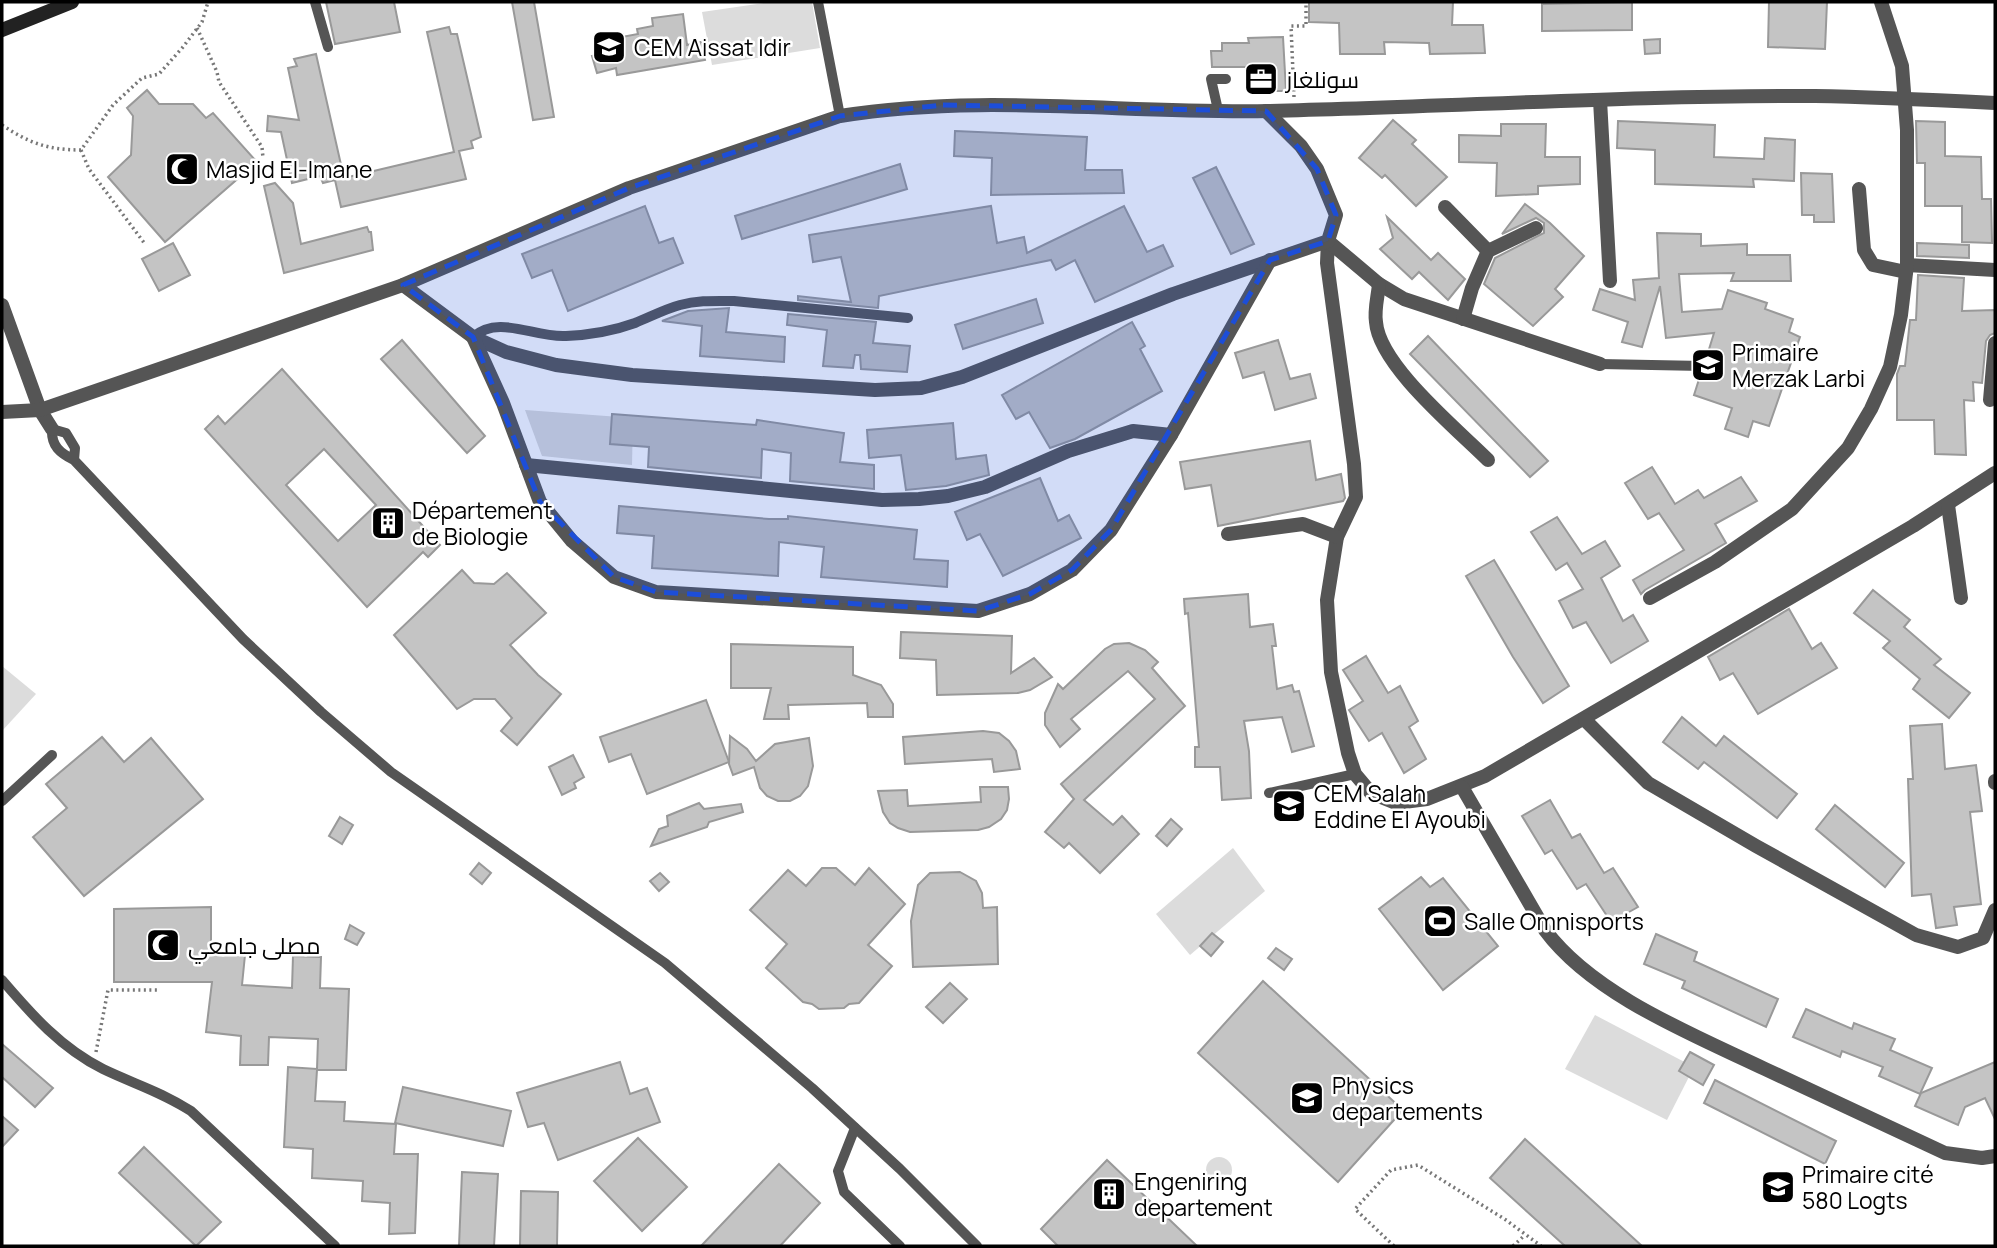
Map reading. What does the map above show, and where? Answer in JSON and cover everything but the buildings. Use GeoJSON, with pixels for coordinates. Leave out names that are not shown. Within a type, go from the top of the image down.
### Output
{"type":"FeatureCollection","features":[{"type":"Feature","properties":{"kind":"street"},"geometry":{"type":"LineString","coordinates":[[2,30],[72,2]]}},
{"type":"Feature","properties":{"kind":"street"},"geometry":{"type":"LineString","coordinates":[[1650,598],[1716,562],[1792,509],[1848,448],[1871,409],[1890,368],[1901,315],[1906,269],[1905,99],[1902,66],[1881,2]]}},
{"type":"Feature","properties":{"kind":"street"},"geometry":{"type":"LineString","coordinates":[[2,412],[40,410],[403,285],[629,188],[840,116],[943,105],[1266,111],[1815,96],[1995,103]]}},
{"type":"Feature","properties":{"kind":"street"},"geometry":{"type":"LineString","coordinates":[[1600,100],[1610,281]]}},
{"type":"Feature","properties":{"kind":"street"},"geometry":{"type":"LineString","coordinates":[[1266,111],[1301,146],[1317,169],[1336,215],[1328,241],[1327,262],[1356,497],[1337,537],[1328,600],[1331,672],[1348,753],[1355,774],[1371,793],[1396,803],[1427,799],[1485,776],[1585,720],[1948,505],[1995,473]]}},
{"type":"Feature","properties":{"kind":"street"},"geometry":{"type":"LineString","coordinates":[[1860,189],[1864,250],[1873,265],[1906,269],[1995,270]]}},
{"type":"Feature","properties":{"kind":"street"},"geometry":{"type":"LineString","coordinates":[[1444,207],[1488,251]]}},
{"type":"Feature","properties":{"kind":"street"},"geometry":{"type":"LineString","coordinates":[[1463,319],[1472,288],[1488,251],[1536,228]]}},
{"type":"Feature","properties":{"kind":"street"},"geometry":{"type":"LineString","coordinates":[[403,285],[472,337],[506,352],[556,365],[632,375],[875,390],[921,388],[962,377],[1173,294],[1328,241]]}},
{"type":"Feature","properties":{"kind":"street"},"geometry":{"type":"LineString","coordinates":[[1328,241],[1379,284],[1404,299],[1600,365]]}},
{"type":"Feature","properties":{"kind":"street"},"geometry":{"type":"LineString","coordinates":[[472,337],[503,403],[540,502],[572,541],[614,578],[656,592],[978,611],[1030,594],[1072,570],[1111,530],[1171,435],[1270,260]]}},
{"type":"Feature","properties":{"kind":"street"},"geometry":{"type":"LineString","coordinates":[[1379,284],[1376,323],[1384,348],[1398,371],[1488,460]]}},
{"type":"Feature","properties":{"kind":"street"},"geometry":{"type":"LineString","coordinates":[[2,305],[40,410],[52,429]]}},
{"type":"Feature","properties":{"kind":"street"},"geometry":{"type":"LineString","coordinates":[[1990,400],[1995,343]]}},
{"type":"Feature","properties":{"kind":"street"},"geometry":{"type":"LineString","coordinates":[[526,466],[881,500],[919,499],[948,496],[985,487],[1068,451],[1133,431],[1171,435]]}},
{"type":"Feature","properties":{"kind":"street"},"geometry":{"type":"LineString","coordinates":[[1948,505],[1961,597]]}},
{"type":"Feature","properties":{"kind":"street"},"geometry":{"type":"LineString","coordinates":[[1228,534],[1303,524],[1337,537]]}},
{"type":"Feature","properties":{"kind":"street"},"geometry":{"type":"LineString","coordinates":[[1585,720],[1648,783],[1916,935],[1958,947],[1983,938],[1995,910]]}},
{"type":"Feature","properties":{"kind":"street"},"geometry":{"type":"LineString","coordinates":[[1462,786],[1557,947],[1617,992],[1668,1023],[1945,1153],[1982,1158],[1995,1156]]}},
{"type":"Feature","properties":{"kind":"lane"},"geometry":{"type":"LineString","coordinates":[[315,2],[328,47]]}},
{"type":"Feature","properties":{"kind":"lane"},"geometry":{"type":"LineString","coordinates":[[818,2],[840,116]]}},
{"type":"Feature","properties":{"kind":"lane"},"geometry":{"type":"LineString","coordinates":[[1218,110],[1211,79],[1226,79]]}},
{"type":"Feature","properties":{"kind":"lane"},"geometry":{"type":"LineString","coordinates":[[472,337],[490,327],[562,337],[593,334],[633,324],[679,305],[705,300],[908,318]]}},
{"type":"Feature","properties":{"kind":"lane"},"geometry":{"type":"LineString","coordinates":[[1600,365],[1703,366]]}},
{"type":"Feature","properties":{"kind":"lane"},"geometry":{"type":"LineString","coordinates":[[75,460],[75,448],[66,433],[52,429],[51,440],[61,454],[75,460],[243,639],[331,721],[391,772],[665,963],[812,1088],[976,1246]]}},
{"type":"Feature","properties":{"kind":"lane"},"geometry":{"type":"LineString","coordinates":[[2,801],[52,755]]}},
{"type":"Feature","properties":{"kind":"lane"},"geometry":{"type":"LineString","coordinates":[[1269,793],[1355,774]]}},
{"type":"Feature","properties":{"kind":"lane"},"geometry":{"type":"LineString","coordinates":[[2,980],[45,1029],[73,1052],[94,1064],[167,1095],[191,1111],[335,1246]]}},
{"type":"Feature","properties":{"kind":"lane"},"geometry":{"type":"LineString","coordinates":[[855,1128],[838,1171],[844,1192],[900,1246]]}},
{"type":"Feature","properties":{"kind":"path"},"geometry":{"type":"LineString","coordinates":[[81,150],[113,105],[142,78],[159,74],[202,22],[208,2]]}},
{"type":"Feature","properties":{"kind":"path"},"geometry":{"type":"LineString","coordinates":[[1295,110],[1291,26],[1306,26],[1306,2]]}},
{"type":"Feature","properties":{"kind":"path"},"geometry":{"type":"LineString","coordinates":[[197,28],[219,82],[262,147],[263,158]]}},
{"type":"Feature","properties":{"kind":"path"},"geometry":{"type":"LineString","coordinates":[[2,125],[25,140],[47,147],[57,150],[81,150]]}},
{"type":"Feature","properties":{"kind":"path"},"geometry":{"type":"LineString","coordinates":[[81,150],[89,169],[145,244]]}},
{"type":"Feature","properties":{"kind":"path"},"geometry":{"type":"LineString","coordinates":[[94,1064],[108,990],[158,990]]}},
{"type":"Feature","properties":{"kind":"path"},"geometry":{"type":"LineString","coordinates":[[1394,1246],[1355,1209],[1391,1170],[1418,1165],[1541,1246]]}},
{"type":"Feature","properties":{"kind":"path"},"geometry":{"type":"LineString","coordinates":[[1513,1246],[1525,1235]]}},
{"type":"Feature","properties":{"kind":"highlighted area"},"geometry":{"type":"Polygon","coordinates":[[[943,105],[1266,111],[1317,169],[1336,215],[1328,241],[1270,260],[1111,530],[1072,570],[1030,594],[978,611],[656,592],[614,577],[540,502],[473,337],[403,285],[629,188],[840,116],[943,105]]]}},
{"type":"Feature","properties":{"kind":"shaded area"},"geometry":{"type":"Polygon","coordinates":[[[771,2],[812,2],[820,48],[712,65],[702,12],[771,2]]]}},
{"type":"Feature","properties":{"kind":"shaded area"},"geometry":{"type":"Polygon","coordinates":[[[525,410],[633,418],[632,465],[542,456],[525,410]]]}},
{"type":"Feature","properties":{"kind":"shaded area"},"geometry":{"type":"Polygon","coordinates":[[[2,666],[36,694],[2,731],[2,666]]]}},
{"type":"Feature","properties":{"kind":"shaded area"},"geometry":{"type":"Polygon","coordinates":[[[1233,848],[1265,891],[1190,955],[1156,914],[1233,848]]]}},
{"type":"Feature","properties":{"kind":"shaded area"},"geometry":{"type":"Polygon","coordinates":[[[1595,1015],[1694,1067],[1667,1120],[1565,1069],[1595,1015]]]}},
{"type":"Feature","properties":{"kind":"shaded area"},"geometry":{"type":"Polygon","coordinates":[[[1219,1157],[1228,1161],[1232,1170],[1228,1179],[1219,1183],[1210,1179],[1206,1170],[1210,1161],[1219,1157]]]}},
{"type":"Feature","properties":{"kind":"place","name":"CEM Aissat Idir"},"geometry":{"type":"Point","coordinates":[609,47]}},
{"type":"Feature","properties":{"kind":"place","name":"سونلغاز"},"geometry":{"type":"Point","coordinates":[1261,79]}},
{"type":"Feature","properties":{"kind":"place","name":"Masjid El-Imane"},"geometry":{"type":"Point","coordinates":[182,169]}},
{"type":"Feature","properties":{"kind":"place","name":"Primaire Merzak Larbi"},"geometry":{"type":"Point","coordinates":[1708,365]}},
{"type":"Feature","properties":{"kind":"place","name":"Département de Biologie"},"geometry":{"type":"Point","coordinates":[388,523]}},
{"type":"Feature","properties":{"kind":"place","name":"CEM Salah Eddine El Ayoubi"},"geometry":{"type":"Point","coordinates":[1289,806]}},
{"type":"Feature","properties":{"kind":"place","name":"Salle Omnisports"},"geometry":{"type":"Point","coordinates":[1440,921]}},
{"type":"Feature","properties":{"kind":"place","name":"مصلى جامعي"},"geometry":{"type":"Point","coordinates":[163,945]}},
{"type":"Feature","properties":{"kind":"place","name":"Physics departements"},"geometry":{"type":"Point","coordinates":[1307,1098]}},
{"type":"Feature","properties":{"kind":"place","name":"Primaire cité 580 Logts"},"geometry":{"type":"Point","coordinates":[1778,1187]}},
{"type":"Feature","properties":{"kind":"place","name":"Engeniring departement"},"geometry":{"type":"Point","coordinates":[1109,1194]}}]}
